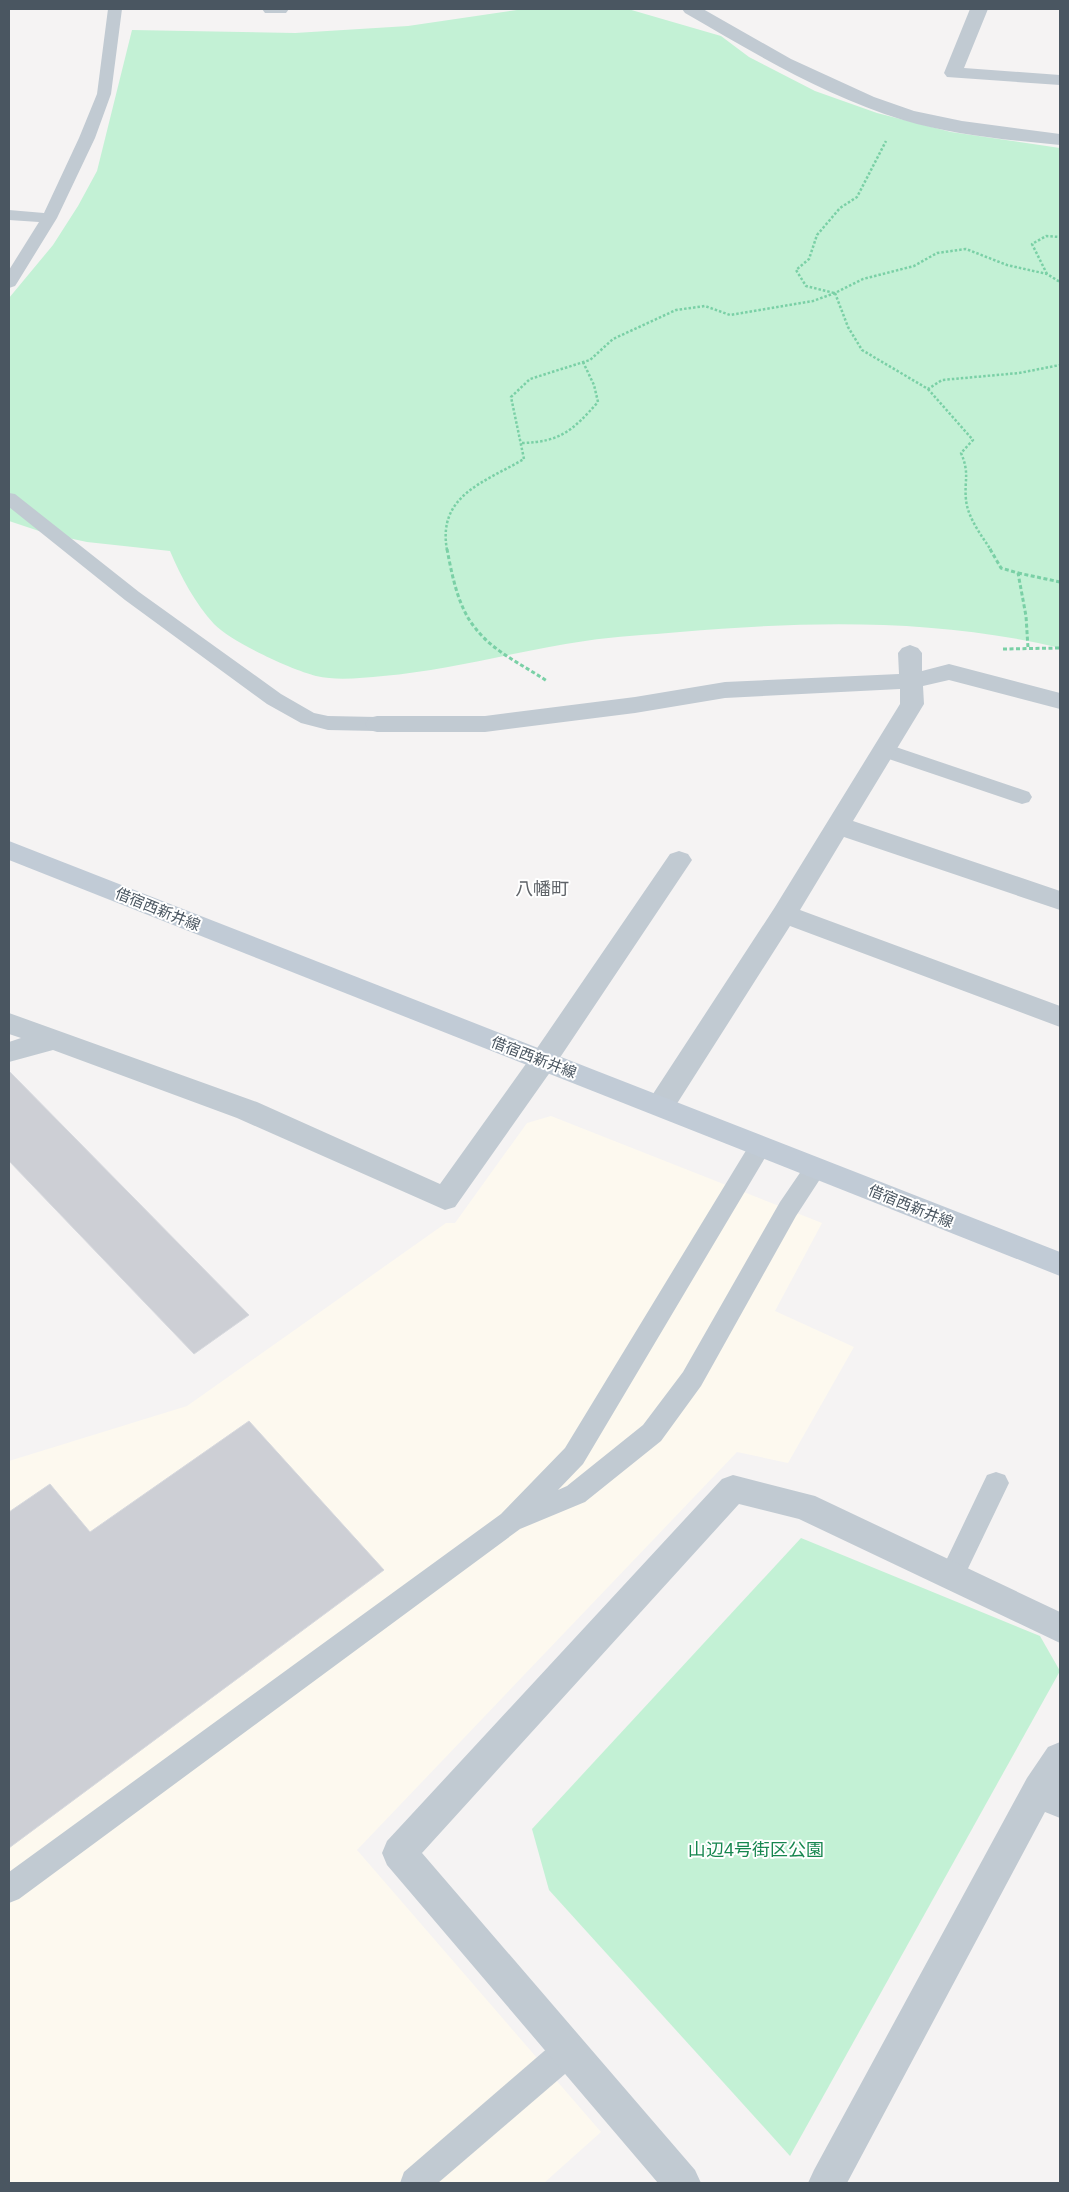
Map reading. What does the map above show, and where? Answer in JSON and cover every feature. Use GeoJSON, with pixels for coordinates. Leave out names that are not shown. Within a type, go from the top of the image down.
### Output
{"type":"FeatureCollection","features":[{"type":"Feature","properties":{"kind":"main road","name":"借宿西新井線"},"geometry":{"type":"LineString","coordinates":[[9,850],[1060,1264]]}},
{"type":"Feature","properties":{"kind":"street"},"geometry":{"type":"LineString","coordinates":[[271,9],[280,9]]}},
{"type":"Feature","properties":{"kind":"street"},"geometry":{"type":"LineString","coordinates":[[691,9],[785,63],[868,101],[902,113],[962,127],[1060,140]]}},
{"type":"Feature","properties":{"kind":"street"},"geometry":{"type":"LineString","coordinates":[[979,9],[953,73],[1060,80]]}},
{"type":"Feature","properties":{"kind":"street"},"geometry":{"type":"LineString","coordinates":[[660,1105],[840,826],[912,704],[910,653]]}},
{"type":"Feature","properties":{"kind":"street"},"geometry":{"type":"LineString","coordinates":[[377,724],[485,724],[597,710],[725,690],[912,681],[949,672],[1060,701]]}},
{"type":"Feature","properties":{"kind":"street"},"geometry":{"type":"LineString","coordinates":[[840,826],[1060,901]]}},
{"type":"Feature","properties":{"kind":"street"},"geometry":{"type":"LineString","coordinates":[[9,1023],[247,1110],[445,1199],[543,1061],[679,860]]}},
{"type":"Feature","properties":{"kind":"street"},"geometry":{"type":"LineString","coordinates":[[784,914],[1060,1017]]}},
{"type":"Feature","properties":{"kind":"street"},"geometry":{"type":"LineString","coordinates":[[9,1052],[52,1040]]}},
{"type":"Feature","properties":{"kind":"street"},"geometry":{"type":"LineString","coordinates":[[682,2183],[398,1853],[733,1489],[804,1506],[1060,1628]]}},
{"type":"Feature","properties":{"kind":"street"},"geometry":{"type":"LineString","coordinates":[[827,2183],[1050,1796],[1060,1758]]}},
{"type":"Feature","properties":{"kind":"lane"},"geometry":{"type":"LineString","coordinates":[[9,283],[48,218],[87,138],[104,94],[115,9]]}},
{"type":"Feature","properties":{"kind":"lane"},"geometry":{"type":"LineString","coordinates":[[9,215],[48,218]]}},
{"type":"Feature","properties":{"kind":"lane"},"geometry":{"type":"LineString","coordinates":[[9,498],[132,596],[274,698],[308,718],[328,723],[377,724]]}},
{"type":"Feature","properties":{"kind":"lane"},"geometry":{"type":"LineString","coordinates":[[884,750],[1022,796]]}},
{"type":"Feature","properties":{"kind":"lane"},"geometry":{"type":"LineString","coordinates":[[9,1889],[510,1522],[574,1456],[761,1145]]}},
{"type":"Feature","properties":{"kind":"lane"},"geometry":{"type":"LineString","coordinates":[[510,1522],[576,1494],[652,1433],[692,1379],[788,1210],[816,1167]]}},
{"type":"Feature","properties":{"kind":"lane"},"geometry":{"type":"LineString","coordinates":[[952,1575],[996,1483]]}},
{"type":"Feature","properties":{"kind":"lane"},"geometry":{"type":"LineString","coordinates":[[415,2183],[568,2051]]}},
{"type":"Feature","properties":{"kind":"path"},"geometry":{"type":"LineString","coordinates":[[835,293],[806,286],[796,270],[809,259],[817,235],[840,208],[857,197],[886,142],[887,133],[902,113]]}},
{"type":"Feature","properties":{"kind":"path"},"geometry":{"type":"LineString","coordinates":[[1047,274],[1032,244],[1046,236],[1060,238]]}},
{"type":"Feature","properties":{"kind":"path"},"geometry":{"type":"LineString","coordinates":[[597,710],[592,705],[549,683],[493,647],[472,626],[455,583],[446,546],[446,521],[453,508],[478,484],[524,459],[522,443],[513,418],[511,397],[530,379],[590,360],[613,339],[676,310],[705,306],[730,315],[805,303],[835,293],[863,279],[914,266],[937,253],[966,248],[1007,265],[1047,274],[1060,282]]}},
{"type":"Feature","properties":{"kind":"path"},"geometry":{"type":"LineString","coordinates":[[835,293],[848,327],[862,350],[928,389],[973,440],[961,454],[967,467],[966,500],[969,514],[1001,568],[1018,574],[1060,582]]}},
{"type":"Feature","properties":{"kind":"path"},"geometry":{"type":"LineString","coordinates":[[522,443],[542,444],[568,434],[598,402],[594,385],[583,362]]}},
{"type":"Feature","properties":{"kind":"path"},"geometry":{"type":"LineString","coordinates":[[928,389],[942,380],[1019,373],[1060,365]]}},
{"type":"Feature","properties":{"kind":"path"},"geometry":{"type":"LineString","coordinates":[[1018,574],[1026,616],[1028,648]]}},
{"type":"Feature","properties":{"kind":"shaded area"},"geometry":{"type":"Polygon","coordinates":[[[551,1116],[822,1223],[775,1311],[854,1347],[788,1463],[737,1452],[357,1850],[601,2132],[544,2183],[9,2183],[9,1461],[187,1406],[446,1223],[455,1223],[527,1123],[551,1116]]]}},
{"type":"Feature","properties":{"kind":"green space"},"geometry":{"type":"Polygon","coordinates":[[[524,9],[628,9],[721,36],[749,57],[815,91],[877,113],[951,132],[1060,148],[1060,648],[966,631],[918,627],[823,624],[727,628],[609,638],[560,645],[408,673],[358,678],[324,678],[305,673],[278,662],[247,647],[222,631],[207,616],[195,599],[170,551],[87,542],[45,533],[9,521],[9,298],[53,245],[78,206],[97,171],[132,30],[295,33],[408,26],[524,9]]]}},
{"type":"Feature","properties":{"kind":"green space","name":"山辺4号街区公園"},"geometry":{"type":"Polygon","coordinates":[[[801,1538],[1040,1636],[1060,1671],[790,2156],[549,1890],[532,1829],[801,1538]]]}},
{"type":"Feature","properties":{"kind":"building"},"geometry":{"type":"Polygon","coordinates":[[[9,1071],[249,1315],[194,1354],[9,1161],[9,1071]]]}},
{"type":"Feature","properties":{"kind":"building"},"geometry":{"type":"Polygon","coordinates":[[[249,1421],[384,1570],[9,1848],[9,1512],[50,1484],[90,1532],[249,1421]]]}},
{"type":"Feature","properties":{"kind":"district","name":"八幡町"},"geometry":{"type":"Point","coordinates":[542,889]}}]}
